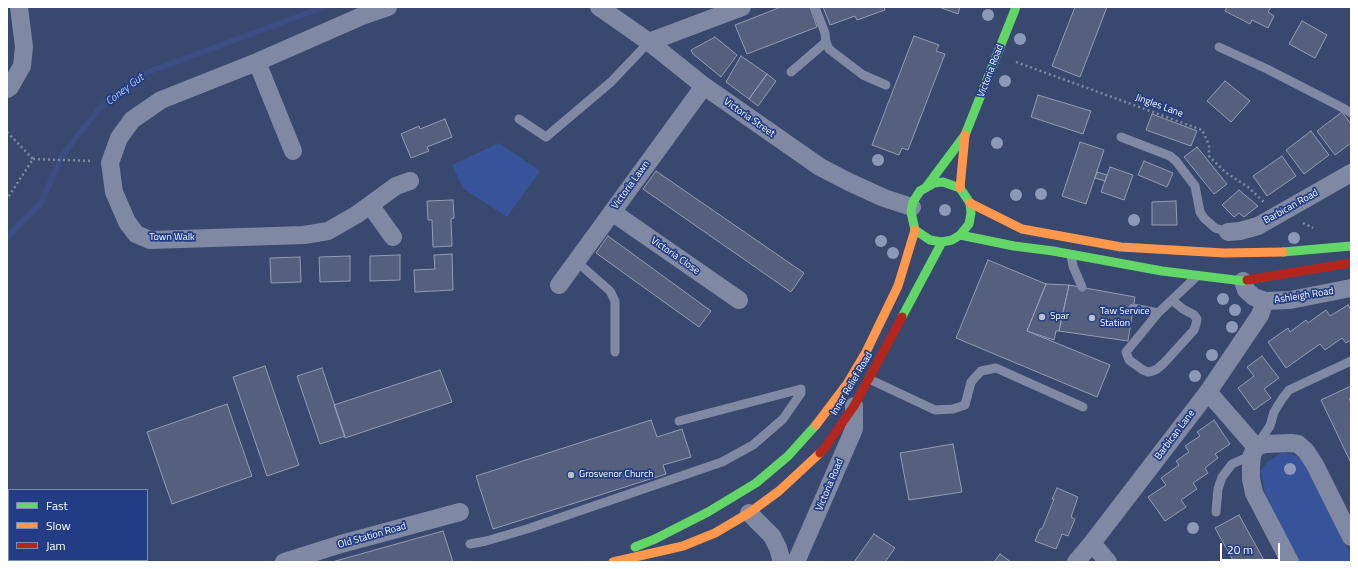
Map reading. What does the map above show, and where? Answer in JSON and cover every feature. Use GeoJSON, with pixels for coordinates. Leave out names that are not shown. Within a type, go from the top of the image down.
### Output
{"type":"FeatureCollection","features":[{"type":"Feature","properties":{"kind":"main road","name":"Victoria Road"},"geometry":{"type":"LineString","coordinates":[[926,186],[965,135],[1016,7]]}},
{"type":"Feature","properties":{"kind":"main road","name":"Victoria Road"},"geometry":{"type":"LineString","coordinates":[[960,188],[965,135]]}},
{"type":"Feature","properties":{"kind":"main road"},"geometry":{"type":"LineString","coordinates":[[943,182],[951,184],[960,188],[970,203],[971,213],[969,224],[960,235],[952,240],[942,242],[930,240],[915,230],[912,220],[912,207],[913,202],[920,191],[926,186],[943,182]]}},
{"type":"Feature","properties":{"kind":"main road"},"geometry":{"type":"LineString","coordinates":[[970,203],[1022,229],[1121,247],[1224,252],[1292,252],[1351,246]]}},
{"type":"Feature","properties":{"kind":"main road","name":"Inner Relief Road"},"geometry":{"type":"LineString","coordinates":[[610,561],[708,512],[756,483],[788,456],[814,428],[847,384],[866,352],[898,286],[915,230]]}},
{"type":"Feature","properties":{"kind":"main road"},"geometry":{"type":"LineString","coordinates":[[960,235],[1014,246],[1070,254],[1116,263],[1198,276],[1243,281],[1351,263]]}},
{"type":"Feature","properties":{"kind":"main road","name":"Inner Relief Road"},"geometry":{"type":"LineString","coordinates":[[610,561],[683,546],[715,533],[749,513],[779,491],[824,449],[854,406],[942,242]]}},
{"type":"Feature","properties":{"kind":"main road"},"geometry":{"type":"LineString","coordinates":[[749,513],[756,483]]}},
{"type":"Feature","properties":{"kind":"street"},"geometry":{"type":"LineString","coordinates":[[7,89],[10,87],[22,66],[24,47],[19,7]]}},
{"type":"Feature","properties":{"kind":"street","name":"Town Walk"},"geometry":{"type":"LineString","coordinates":[[388,7],[362,16],[257,62],[161,100],[132,120],[118,138],[110,163],[114,192],[127,222],[136,234],[150,240],[304,235],[328,232],[356,215],[396,186],[410,181]]}},
{"type":"Feature","properties":{"kind":"street","name":"Victoria Street"},"geometry":{"type":"LineString","coordinates":[[599,7],[649,42],[704,86],[820,167],[877,194],[912,207]]}},
{"type":"Feature","properties":{"kind":"street"},"geometry":{"type":"LineString","coordinates":[[649,42],[742,7]]}},
{"type":"Feature","properties":{"kind":"street"},"geometry":{"type":"LineString","coordinates":[[257,62],[293,151]]}},
{"type":"Feature","properties":{"kind":"street","name":"Victoria Lawn"},"geometry":{"type":"LineString","coordinates":[[559,285],[704,86]]}},
{"type":"Feature","properties":{"kind":"street","name":"Barbican Road"},"geometry":{"type":"LineString","coordinates":[[1228,232],[1240,231],[1258,226],[1351,173]]}},
{"type":"Feature","properties":{"kind":"street"},"geometry":{"type":"LineString","coordinates":[[370,205],[393,237]]}},
{"type":"Feature","properties":{"kind":"street","name":"Victoria Close"},"geometry":{"type":"LineString","coordinates":[[612,212],[739,300]]}},
{"type":"Feature","properties":{"kind":"street","name":"Ashleigh Road"},"geometry":{"type":"LineString","coordinates":[[1243,281],[1246,290],[1254,297],[1265,301],[1290,300],[1351,288]]}},
{"type":"Feature","properties":{"kind":"street","name":"Barbican Lane"},"geometry":{"type":"LineString","coordinates":[[1076,562],[1208,392],[1260,315],[1265,301]]}},
{"type":"Feature","properties":{"kind":"street"},"geometry":{"type":"LineString","coordinates":[[1208,392],[1254,451],[1251,467],[1251,479],[1254,494],[1290,562]]}},
{"type":"Feature","properties":{"kind":"street","name":"Victoria Road"},"geometry":{"type":"LineString","coordinates":[[796,562],[854,430],[854,406]]}},
{"type":"Feature","properties":{"kind":"street"},"geometry":{"type":"LineString","coordinates":[[1254,451],[1266,444],[1291,443],[1298,444],[1306,451],[1315,465],[1351,537]]}},
{"type":"Feature","properties":{"kind":"street","name":"Old Station Road"},"geometry":{"type":"LineString","coordinates":[[284,562],[341,544],[460,512]]}},
{"type":"Feature","properties":{"kind":"street"},"geometry":{"type":"LineString","coordinates":[[749,513],[772,536],[776,542],[782,562]]}},
{"type":"Feature","properties":{"kind":"street"},"geometry":{"type":"LineString","coordinates":[[1092,543],[1108,562]]}},
{"type":"Feature","properties":{"kind":"lane"},"geometry":{"type":"LineString","coordinates":[[815,7],[825,33],[826,42],[829,49],[863,75],[886,85]]}},
{"type":"Feature","properties":{"kind":"lane"},"geometry":{"type":"LineString","coordinates":[[519,118],[546,137],[611,82],[649,42]]}},
{"type":"Feature","properties":{"kind":"lane"},"geometry":{"type":"LineString","coordinates":[[791,72],[826,42]]}},
{"type":"Feature","properties":{"kind":"lane"},"geometry":{"type":"LineString","coordinates":[[1219,47],[1267,69],[1351,113]]}},
{"type":"Feature","properties":{"kind":"lane"},"geometry":{"type":"LineString","coordinates":[[1122,137],[1170,156],[1195,186],[1200,212],[1204,218],[1215,228],[1228,232]]}},
{"type":"Feature","properties":{"kind":"lane"},"geometry":{"type":"LineString","coordinates":[[1070,254],[1073,266],[1082,287]]}},
{"type":"Feature","properties":{"kind":"lane"},"geometry":{"type":"LineString","coordinates":[[576,261],[610,292],[615,301],[615,352]]}},
{"type":"Feature","properties":{"kind":"lane"},"geometry":{"type":"LineString","coordinates":[[1172,300],[1183,309],[1194,315],[1197,319],[1194,330],[1158,369],[1148,372],[1129,360],[1126,352],[1158,313],[1172,300],[1198,276]]}},
{"type":"Feature","properties":{"kind":"lane"},"geometry":{"type":"LineString","coordinates":[[1133,308],[1158,313]]}},
{"type":"Feature","properties":{"kind":"lane"},"geometry":{"type":"LineString","coordinates":[[1216,512],[1218,489],[1222,477],[1232,464],[1254,451],[1270,426],[1274,412],[1282,398],[1289,390],[1351,361]]}},
{"type":"Feature","properties":{"kind":"lane"},"geometry":{"type":"LineString","coordinates":[[869,379],[936,410],[953,409],[965,405],[971,382],[981,371],[996,368],[1083,407]]}},
{"type":"Feature","properties":{"kind":"lane"},"geometry":{"type":"LineString","coordinates":[[470,544],[527,529],[722,462],[753,445],[783,419],[801,393],[801,389],[679,421]]}},
{"type":"Feature","properties":{"kind":"path","name":"Jingles Lane"},"geometry":{"type":"LineString","coordinates":[[997,55],[1202,130],[1209,145],[1209,156],[1225,172],[1248,187],[1269,207],[1282,213]]}},
{"type":"Feature","properties":{"kind":"path"},"geometry":{"type":"LineString","coordinates":[[7,132],[33,159],[76,160]]}},
{"type":"Feature","properties":{"kind":"path"},"geometry":{"type":"LineString","coordinates":[[7,199],[33,159]]}},
{"type":"Feature","properties":{"kind":"shaded area"},"geometry":{"type":"Polygon","coordinates":[[[499,143],[540,171],[507,217],[464,189],[452,165],[499,143]]]}},
{"type":"Feature","properties":{"kind":"shaded area"},"geometry":{"type":"Polygon","coordinates":[[[1283,452],[1297,456],[1304,463],[1351,556],[1351,562],[1297,562],[1271,510],[1264,489],[1261,471],[1267,462],[1283,452]]]}},
{"type":"Feature","properties":{"kind":"building"},"geometry":{"type":"Polygon","coordinates":[[[781,7],[810,7],[817,27],[747,54],[735,25],[781,7]]]}},
{"type":"Feature","properties":{"kind":"building"},"geometry":{"type":"Polygon","coordinates":[[[823,7],[884,7],[885,10],[857,20],[855,16],[830,25],[823,7]]]}},
{"type":"Feature","properties":{"kind":"building"},"geometry":{"type":"Polygon","coordinates":[[[939,7],[960,7],[958,14],[939,7]]]}},
{"type":"Feature","properties":{"kind":"building"},"geometry":{"type":"Polygon","coordinates":[[[1075,7],[1107,7],[1080,77],[1052,66],[1075,7]]]}},
{"type":"Feature","properties":{"kind":"building"},"geometry":{"type":"Polygon","coordinates":[[[1227,7],[1271,7],[1268,12],[1274,16],[1268,28],[1252,20],[1250,24],[1225,11],[1227,7]]]}},
{"type":"Feature","properties":{"kind":"building"},"geometry":{"type":"Polygon","coordinates":[[[1302,21],[1327,35],[1315,58],[1289,44],[1302,21]]]}},
{"type":"Feature","properties":{"kind":"building"},"geometry":{"type":"Polygon","coordinates":[[[914,36],[939,45],[936,51],[945,54],[908,150],[902,148],[899,155],[872,145],[914,36]]]}},
{"type":"Feature","properties":{"kind":"building"},"geometry":{"type":"Polygon","coordinates":[[[715,37],[737,55],[721,77],[693,54],[691,50],[715,37]]]}},
{"type":"Feature","properties":{"kind":"building"},"geometry":{"type":"Polygon","coordinates":[[[741,56],[767,74],[749,99],[726,82],[741,56]]]}},
{"type":"Feature","properties":{"kind":"building"},"geometry":{"type":"Polygon","coordinates":[[[767,74],[776,81],[758,106],[749,99],[767,74]]]}},
{"type":"Feature","properties":{"kind":"building"},"geometry":{"type":"Polygon","coordinates":[[[1225,81],[1250,101],[1231,122],[1207,101],[1225,81]]]}},
{"type":"Feature","properties":{"kind":"building"},"geometry":{"type":"Polygon","coordinates":[[[1038,95],[1091,111],[1083,134],[1031,117],[1038,95]]]}},
{"type":"Feature","properties":{"kind":"building"},"geometry":{"type":"Polygon","coordinates":[[[1342,112],[1351,124],[1351,143],[1335,155],[1317,131],[1342,112]]]}},
{"type":"Feature","properties":{"kind":"building"},"geometry":{"type":"Polygon","coordinates":[[[1152,114],[1197,131],[1191,146],[1146,130],[1152,114]]]}},
{"type":"Feature","properties":{"kind":"building"},"geometry":{"type":"Polygon","coordinates":[[[445,119],[452,137],[427,147],[429,151],[411,158],[401,134],[419,126],[420,129],[445,119]]]}},
{"type":"Feature","properties":{"kind":"building"},"geometry":{"type":"Polygon","coordinates":[[[1311,131],[1329,155],[1304,174],[1286,150],[1311,131]]]}},
{"type":"Feature","properties":{"kind":"building"},"geometry":{"type":"Polygon","coordinates":[[[1080,142],[1104,150],[1086,204],[1062,196],[1080,142]]]}},
{"type":"Feature","properties":{"kind":"building"},"geometry":{"type":"Polygon","coordinates":[[[1197,147],[1227,184],[1214,194],[1184,157],[1197,147]]]}},
{"type":"Feature","properties":{"kind":"building"},"geometry":{"type":"Polygon","coordinates":[[[1282,156],[1296,176],[1267,196],[1253,176],[1282,156]]]}},
{"type":"Feature","properties":{"kind":"building"},"geometry":{"type":"Polygon","coordinates":[[[1144,161],[1173,173],[1167,187],[1138,175],[1144,161]]]}},
{"type":"Feature","properties":{"kind":"building"},"geometry":{"type":"Polygon","coordinates":[[[1110,167],[1133,175],[1124,200],[1101,192],[1110,167]]]}},
{"type":"Feature","properties":{"kind":"building"},"geometry":{"type":"Polygon","coordinates":[[[656,171],[804,273],[791,292],[643,189],[656,171]]]}},
{"type":"Feature","properties":{"kind":"building"},"geometry":{"type":"Polygon","coordinates":[[[1097,172],[1107,175],[1105,181],[1095,178],[1097,172]]]}},
{"type":"Feature","properties":{"kind":"building"},"geometry":{"type":"Polygon","coordinates":[[[1239,190],[1258,206],[1244,217],[1239,213],[1234,217],[1222,205],[1239,190]]]}},
{"type":"Feature","properties":{"kind":"building"},"geometry":{"type":"Polygon","coordinates":[[[453,200],[454,218],[451,219],[452,246],[433,247],[432,220],[428,220],[427,201],[453,200]]]}},
{"type":"Feature","properties":{"kind":"building"},"geometry":{"type":"Polygon","coordinates":[[[1176,201],[1177,225],[1152,225],[1152,202],[1176,201]]]}},
{"type":"Feature","properties":{"kind":"building"},"geometry":{"type":"Polygon","coordinates":[[[608,236],[711,311],[699,327],[596,253],[608,236]]]}},
{"type":"Feature","properties":{"kind":"building"},"geometry":{"type":"Polygon","coordinates":[[[452,254],[453,290],[415,292],[414,270],[435,269],[434,255],[452,254]]]}},
{"type":"Feature","properties":{"kind":"building"},"geometry":{"type":"Polygon","coordinates":[[[400,255],[400,280],[370,281],[370,256],[400,255]]]}},
{"type":"Feature","properties":{"kind":"building"},"geometry":{"type":"Polygon","coordinates":[[[350,256],[350,281],[320,282],[319,257],[350,256]]]}},
{"type":"Feature","properties":{"kind":"building"},"geometry":{"type":"Polygon","coordinates":[[[300,257],[301,282],[271,283],[270,258],[300,257]]]}},
{"type":"Feature","properties":{"kind":"building"},"geometry":{"type":"Polygon","coordinates":[[[988,260],[1046,284],[1027,331],[1110,365],[1097,397],[956,338],[988,260]]]}},
{"type":"Feature","properties":{"kind":"building"},"geometry":{"type":"Polygon","coordinates":[[[1046,284],[1069,285],[1059,331],[1056,331],[1054,340],[1027,331],[1046,284]]]}},
{"type":"Feature","properties":{"kind":"building"},"geometry":{"type":"Polygon","coordinates":[[[1069,285],[1135,297],[1128,341],[1059,331],[1069,285]]]}},
{"type":"Feature","properties":{"kind":"building"},"geometry":{"type":"Polygon","coordinates":[[[1348,305],[1351,310],[1351,340],[1346,343],[1342,338],[1325,350],[1320,344],[1286,368],[1268,342],[1288,328],[1290,332],[1306,320],[1308,323],[1326,310],[1330,316],[1348,305]]]}},
{"type":"Feature","properties":{"kind":"building"},"geometry":{"type":"Polygon","coordinates":[[[1262,356],[1279,378],[1264,389],[1271,398],[1254,410],[1238,388],[1254,376],[1247,367],[1262,356]]]}},
{"type":"Feature","properties":{"kind":"building"},"geometry":{"type":"Polygon","coordinates":[[[265,366],[299,465],[267,476],[233,377],[265,366]]]}},
{"type":"Feature","properties":{"kind":"building"},"geometry":{"type":"Polygon","coordinates":[[[322,368],[345,436],[320,444],[297,376],[322,368]]]}},
{"type":"Feature","properties":{"kind":"building"},"geometry":{"type":"Polygon","coordinates":[[[440,370],[452,402],[345,438],[334,405],[440,370]]]}},
{"type":"Feature","properties":{"kind":"building"},"geometry":{"type":"Polygon","coordinates":[[[1351,386],[1351,398],[1349,399],[1351,402],[1351,463],[1321,400],[1351,386]]]}},
{"type":"Feature","properties":{"kind":"building"},"geometry":{"type":"Polygon","coordinates":[[[227,404],[252,476],[172,504],[147,432],[227,404]]]}},
{"type":"Feature","properties":{"kind":"building","name":"Grosvenor Church"},"geometry":{"type":"Polygon","coordinates":[[[651,420],[657,437],[682,429],[691,457],[663,465],[666,474],[493,529],[476,476],[651,420]]]}},
{"type":"Feature","properties":{"kind":"building"},"geometry":{"type":"Polygon","coordinates":[[[1214,420],[1230,444],[1215,454],[1218,458],[1205,468],[1208,473],[1193,483],[1197,489],[1181,500],[1186,507],[1165,521],[1148,497],[1166,485],[1161,478],[1179,465],[1176,461],[1189,452],[1185,446],[1200,436],[1197,432],[1214,420]]]}},
{"type":"Feature","properties":{"kind":"building"},"geometry":{"type":"Polygon","coordinates":[[[953,444],[962,492],[909,500],[900,453],[953,444]]]}},
{"type":"Feature","properties":{"kind":"building"},"geometry":{"type":"Polygon","coordinates":[[[1057,488],[1078,497],[1071,517],[1075,519],[1068,536],[1062,534],[1056,549],[1035,541],[1040,529],[1042,529],[1057,488]]]}},
{"type":"Feature","properties":{"kind":"building"},"geometry":{"type":"Polygon","coordinates":[[[1239,515],[1265,562],[1234,562],[1215,528],[1239,515]]]}},
{"type":"Feature","properties":{"kind":"building"},"geometry":{"type":"Polygon","coordinates":[[[443,531],[453,562],[332,562],[443,531]]]}},
{"type":"Feature","properties":{"kind":"building"},"geometry":{"type":"Polygon","coordinates":[[[874,534],[895,548],[885,562],[854,562],[874,534]]]}},
{"type":"Feature","properties":{"kind":"building"},"geometry":{"type":"Polygon","coordinates":[[[1000,554],[1011,562],[994,562],[1000,554]]]}},
{"type":"Feature","properties":{"kind":"waterway","name":"Coney Gut"},"geometry":{"type":"LineString","coordinates":[[7,239],[20,223],[40,205],[62,156],[98,110],[143,74],[324,7]]}},
{"type":"Feature","properties":{"kind":"traffic: fast"},"geometry":{"type":"LineString","coordinates":[[927,186],[965,135],[1016,7]]}},
{"type":"Feature","properties":{"kind":"traffic: fast"},"geometry":{"type":"LineString","coordinates":[[943,182],[960,188],[970,203],[971,213],[969,224],[960,235],[952,240],[942,242],[930,240],[915,230],[911,212],[913,202],[920,191],[934,183],[943,182]]}},
{"type":"Feature","properties":{"kind":"traffic: fast"},"geometry":{"type":"LineString","coordinates":[[960,235],[1014,246],[1053,251],[1162,271],[1243,281],[1247,280]]}},
{"type":"Feature","properties":{"kind":"traffic: fast"},"geometry":{"type":"LineString","coordinates":[[902,317],[942,242]]}},
{"type":"Feature","properties":{"kind":"traffic: fast"},"geometry":{"type":"LineString","coordinates":[[1283,252],[1351,246]]}},
{"type":"Feature","properties":{"kind":"traffic: fast"},"geometry":{"type":"LineString","coordinates":[[635,547],[655,539],[708,512],[756,483],[788,456],[816,425]]}},
{"type":"Feature","properties":{"kind":"traffic: slow"},"geometry":{"type":"LineString","coordinates":[[960,188],[965,135]]}},
{"type":"Feature","properties":{"kind":"traffic: slow"},"geometry":{"type":"LineString","coordinates":[[970,203],[1022,229],[1121,247],[1224,253],[1283,252]]}},
{"type":"Feature","properties":{"kind":"traffic: slow"},"geometry":{"type":"LineString","coordinates":[[816,425],[847,384],[866,352],[898,286],[915,230]]}},
{"type":"Feature","properties":{"kind":"traffic: slow"},"geometry":{"type":"LineString","coordinates":[[613,562],[683,546],[715,533],[749,513],[779,491],[820,453]]}},
{"type":"Feature","properties":{"kind":"traffic: jam"},"geometry":{"type":"LineString","coordinates":[[1247,280],[1351,263]]}},
{"type":"Feature","properties":{"kind":"traffic: jam"},"geometry":{"type":"LineString","coordinates":[[820,453],[854,406],[902,317]]}},
{"type":"Feature","properties":{"kind":"place","name":"Spar"},"geometry":{"type":"Point","coordinates":[1042,317]}},
{"type":"Feature","properties":{"kind":"place","name":"Taw Service Station"},"geometry":{"type":"Point","coordinates":[1092,318]}},
{"type":"Feature","properties":{"kind":"place","name":"Grosvenor Church"},"geometry":{"type":"Point","coordinates":[571,475]}}]}
